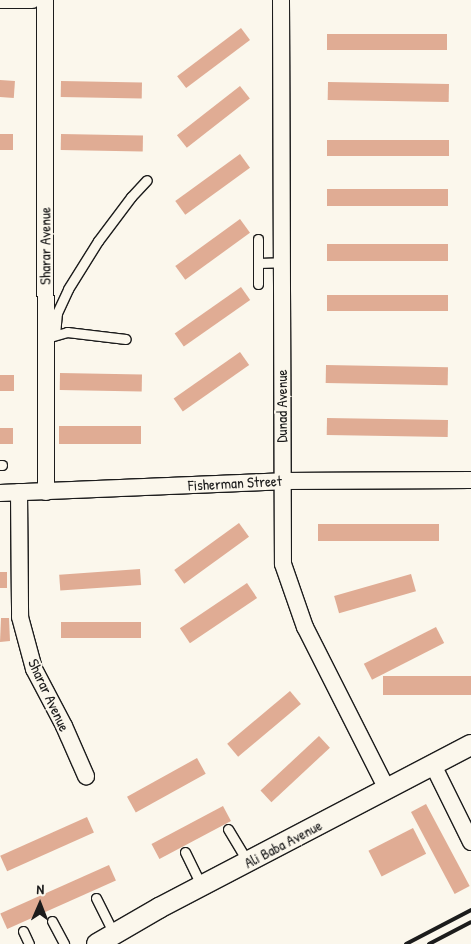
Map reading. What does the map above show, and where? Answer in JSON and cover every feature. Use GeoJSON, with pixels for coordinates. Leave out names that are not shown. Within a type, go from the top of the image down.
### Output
{"type":"FeatureCollection","features":[{"type":"Feature","properties":{"kind":"street"},"geometry":{"type":"LineString","coordinates":[[0,0],[32,0]]}},
{"type":"Feature","properties":{"kind":"street","name":"Sharar Avenue"},"geometry":{"type":"LineString","coordinates":[[45,0],[50,337],[46,492]]}},
{"type":"Feature","properties":{"kind":"street","name":"Dunad Avenue"},"geometry":{"type":"LineString","coordinates":[[281,0],[283,564],[305,627],[387,789]]}},
{"type":"Feature","properties":{"kind":"street","name":"Fisherman Street"},"geometry":{"type":"LineString","coordinates":[[0,493],[283,481],[471,480]]}},
{"type":"Feature","properties":{"kind":"street","name":"Sharar Avenue"},"geometry":{"type":"LineString","coordinates":[[19,492],[20,618],[34,669],[64,726],[86,776]]}},
{"type":"Feature","properties":{"kind":"street","name":"Ali Baba Avenue"},"geometry":{"type":"LineString","coordinates":[[105,939],[158,908],[202,887],[471,745]]}},
{"type":"Feature","properties":{"kind":"street"},"geometry":{"type":"LineString","coordinates":[[433,765],[471,842]]}},
{"type":"Feature","properties":{"kind":"lane"},"geometry":{"type":"LineString","coordinates":[[50,337],[57,313],[68,289],[98,241],[131,197],[147,180]]}},
{"type":"Feature","properties":{"kind":"lane"},"geometry":{"type":"LineString","coordinates":[[258,239],[258,284]]}},
{"type":"Feature","properties":{"kind":"lane"},"geometry":{"type":"LineString","coordinates":[[258,262],[282,262]]}},
{"type":"Feature","properties":{"kind":"lane"},"geometry":{"type":"LineString","coordinates":[[50,337],[67,332],[126,339]]}},
{"type":"Feature","properties":{"kind":"lane"},"geometry":{"type":"LineString","coordinates":[[228,829],[248,862]]}},
{"type":"Feature","properties":{"kind":"lane"},"geometry":{"type":"LineString","coordinates":[[186,852],[202,887]]}},
{"type":"Feature","properties":{"kind":"lane"},"geometry":{"type":"LineString","coordinates":[[96,898],[105,939]]}},
{"type":"Feature","properties":{"kind":"lane"},"geometry":{"type":"LineString","coordinates":[[52,921],[64,944]]}},
{"type":"Feature","properties":{"kind":"lane"},"geometry":{"type":"LineString","coordinates":[[23,931],[29,944]]}},
{"type":"Feature","properties":{"kind":"building"},"geometry":{"type":"Polygon","coordinates":[[[241,28],[250,40],[186,88],[177,76],[241,28]]]}},
{"type":"Feature","properties":{"kind":"building"},"geometry":{"type":"Polygon","coordinates":[[[327,34],[447,34],[447,50],[327,50],[327,34]]]}},
{"type":"Feature","properties":{"kind":"building"},"geometry":{"type":"Polygon","coordinates":[[[0,80],[15,81],[14,98],[0,97],[0,80]]]}},
{"type":"Feature","properties":{"kind":"building"},"geometry":{"type":"Polygon","coordinates":[[[61,81],[142,82],[142,98],[61,97],[61,81]]]}},
{"type":"Feature","properties":{"kind":"building"},"geometry":{"type":"Polygon","coordinates":[[[328,82],[449,84],[449,102],[328,100],[328,82]]]}},
{"type":"Feature","properties":{"kind":"building"},"geometry":{"type":"Polygon","coordinates":[[[240,86],[250,99],[187,148],[177,135],[240,86]]]}},
{"type":"Feature","properties":{"kind":"building"},"geometry":{"type":"Polygon","coordinates":[[[0,134],[13,134],[13,150],[0,150],[0,134]]]}},
{"type":"Feature","properties":{"kind":"building"},"geometry":{"type":"Polygon","coordinates":[[[61,134],[143,135],[143,151],[61,150],[61,134]]]}},
{"type":"Feature","properties":{"kind":"building"},"geometry":{"type":"Polygon","coordinates":[[[327,140],[449,140],[449,156],[327,156],[327,140]]]}},
{"type":"Feature","properties":{"kind":"building"},"geometry":{"type":"Polygon","coordinates":[[[240,154],[250,168],[185,215],[175,201],[240,154]]]}},
{"type":"Feature","properties":{"kind":"building"},"geometry":{"type":"Polygon","coordinates":[[[327,189],[448,189],[448,206],[327,206],[327,189]]]}},
{"type":"Feature","properties":{"kind":"building"},"geometry":{"type":"Polygon","coordinates":[[[240,219],[250,233],[185,280],[175,266],[240,219]]]}},
{"type":"Feature","properties":{"kind":"building"},"geometry":{"type":"Polygon","coordinates":[[[327,244],[448,244],[448,261],[327,261],[327,244]]]}},
{"type":"Feature","properties":{"kind":"building"},"geometry":{"type":"Polygon","coordinates":[[[241,287],[250,300],[184,347],[175,333],[241,287]]]}},
{"type":"Feature","properties":{"kind":"building"},"geometry":{"type":"Polygon","coordinates":[[[327,295],[448,295],[448,311],[327,311],[327,295]]]}},
{"type":"Feature","properties":{"kind":"building"},"geometry":{"type":"Polygon","coordinates":[[[240,352],[249,365],[183,412],[174,398],[240,352]]]}},
{"type":"Feature","properties":{"kind":"building"},"geometry":{"type":"Polygon","coordinates":[[[326,365],[448,367],[448,385],[326,383],[326,365]]]}},
{"type":"Feature","properties":{"kind":"building"},"geometry":{"type":"Polygon","coordinates":[[[60,373],[142,374],[142,391],[60,390],[60,373]]]}},
{"type":"Feature","properties":{"kind":"building"},"geometry":{"type":"Polygon","coordinates":[[[0,375],[14,375],[14,391],[0,391],[0,375]]]}},
{"type":"Feature","properties":{"kind":"building"},"geometry":{"type":"Polygon","coordinates":[[[327,418],[448,420],[448,437],[327,435],[327,418]]]}},
{"type":"Feature","properties":{"kind":"building"},"geometry":{"type":"Polygon","coordinates":[[[59,426],[141,426],[141,444],[59,444],[59,426]]]}},
{"type":"Feature","properties":{"kind":"building"},"geometry":{"type":"Polygon","coordinates":[[[0,428],[13,428],[13,444],[0,444],[0,428]]]}},
{"type":"Feature","properties":{"kind":"building"},"geometry":{"type":"Polygon","coordinates":[[[239,523],[249,537],[184,584],[174,570],[239,523]]]}},
{"type":"Feature","properties":{"kind":"building"},"geometry":{"type":"Polygon","coordinates":[[[318,524],[439,524],[439,541],[318,541],[318,524]]]}},
{"type":"Feature","properties":{"kind":"building"},"geometry":{"type":"Polygon","coordinates":[[[140,569],[141,585],[60,591],[59,575],[140,569]]]}},
{"type":"Feature","properties":{"kind":"building"},"geometry":{"type":"Polygon","coordinates":[[[0,572],[7,572],[7,588],[0,588],[0,572]]]}},
{"type":"Feature","properties":{"kind":"building"},"geometry":{"type":"Polygon","coordinates":[[[411,574],[416,591],[339,613],[334,596],[411,574]]]}},
{"type":"Feature","properties":{"kind":"building"},"geometry":{"type":"Polygon","coordinates":[[[247,583],[257,598],[190,643],[180,628],[247,583]]]}},
{"type":"Feature","properties":{"kind":"building"},"geometry":{"type":"Polygon","coordinates":[[[1,618],[9,618],[10,641],[0,642],[1,618]]]}},
{"type":"Feature","properties":{"kind":"building"},"geometry":{"type":"Polygon","coordinates":[[[61,622],[141,622],[141,638],[61,638],[61,622]]]}},
{"type":"Feature","properties":{"kind":"building"},"geometry":{"type":"Polygon","coordinates":[[[436,627],[444,643],[372,680],[364,664],[436,627]]]}},
{"type":"Feature","properties":{"kind":"building"},"geometry":{"type":"Polygon","coordinates":[[[383,676],[471,676],[471,695],[383,695],[383,676]]]}},
{"type":"Feature","properties":{"kind":"building"},"geometry":{"type":"Polygon","coordinates":[[[290,691],[301,704],[238,757],[227,744],[290,691]]]}},
{"type":"Feature","properties":{"kind":"building"},"geometry":{"type":"Polygon","coordinates":[[[319,736],[330,748],[271,802],[260,791],[319,736]]]}},
{"type":"Feature","properties":{"kind":"building"},"geometry":{"type":"Polygon","coordinates":[[[197,758],[206,774],[136,813],[127,797],[197,758]]]}},
{"type":"Feature","properties":{"kind":"building"},"geometry":{"type":"Polygon","coordinates":[[[426,804],[470,886],[455,894],[411,812],[426,804]]]}},
{"type":"Feature","properties":{"kind":"building"},"geometry":{"type":"Polygon","coordinates":[[[223,806],[231,821],[159,859],[151,844],[223,806]]]}},
{"type":"Feature","properties":{"kind":"building"},"geometry":{"type":"Polygon","coordinates":[[[87,817],[94,833],[7,871],[0,856],[87,817]]]}},
{"type":"Feature","properties":{"kind":"building"},"geometry":{"type":"Polygon","coordinates":[[[413,828],[426,854],[382,877],[368,851],[413,828]]]}},
{"type":"Feature","properties":{"kind":"building"},"geometry":{"type":"Polygon","coordinates":[[[109,865],[116,881],[7,929],[0,913],[109,865]]]}},
{"type":"Feature","properties":{"kind":"railway"},"geometry":{"type":"LineString","coordinates":[[406,944],[471,910]]}},
{"type":"Feature","properties":{"kind":"railway"},"geometry":{"type":"LineString","coordinates":[[429,944],[471,922]]}}]}
